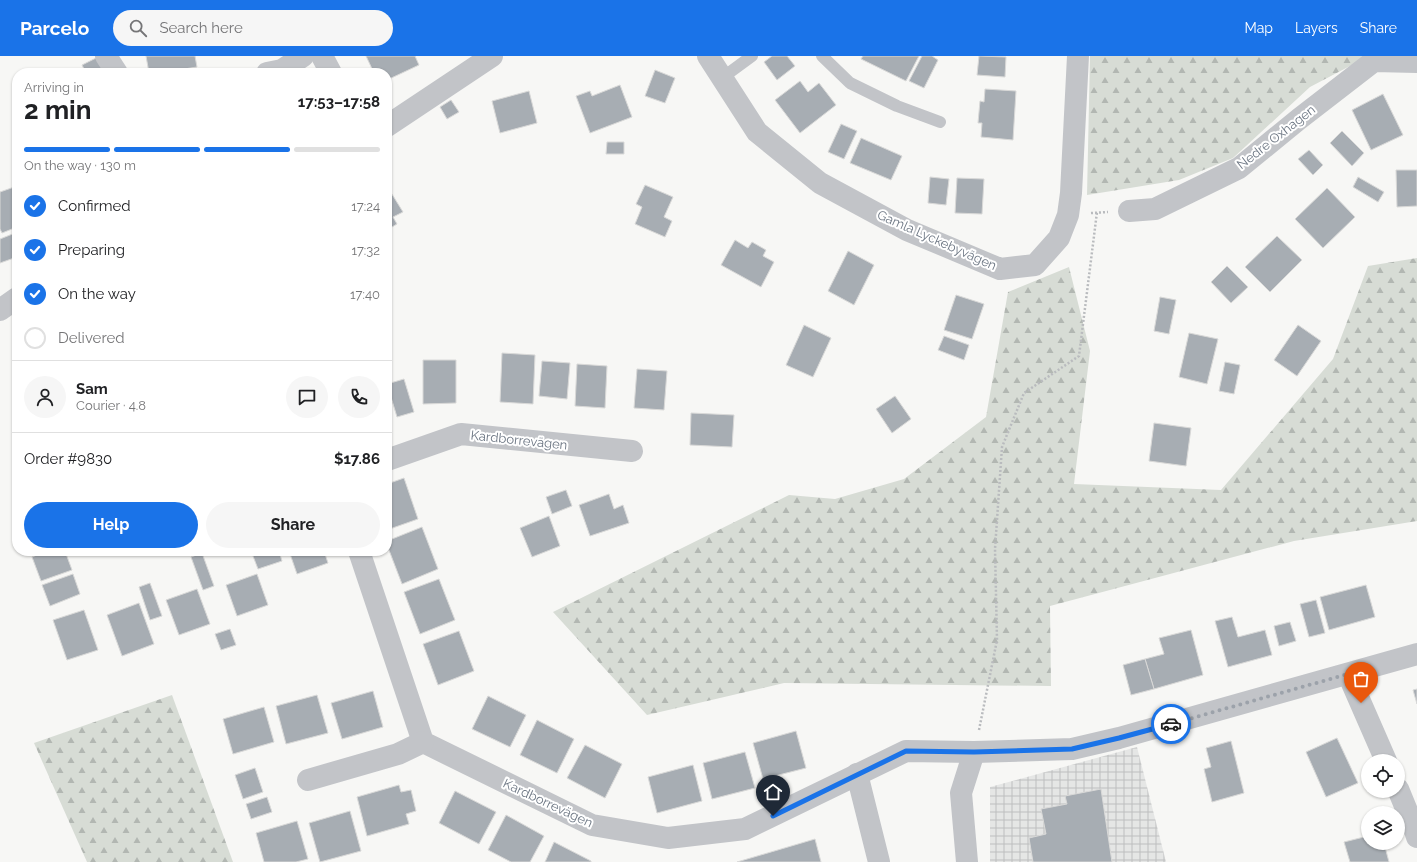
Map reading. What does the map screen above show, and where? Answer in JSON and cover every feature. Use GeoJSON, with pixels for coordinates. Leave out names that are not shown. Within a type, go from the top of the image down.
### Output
{"type":"FeatureCollection","features":[{"type":"Feature","properties":{"kind":"street"},"geometry":{"type":"LineString","coordinates":[[106,56],[114,68]]}},
{"type":"Feature","properties":{"kind":"street"},"geometry":{"type":"LineString","coordinates":[[285,68],[303,56]]}},
{"type":"Feature","properties":{"kind":"street"},"geometry":{"type":"LineString","coordinates":[[322,56],[328,68]]}},
{"type":"Feature","properties":{"kind":"street"},"geometry":{"type":"LineString","coordinates":[[392,123],[492,56]]}},
{"type":"Feature","properties":{"kind":"street","name":"Gamla Lyckebyvägen"},"geometry":{"type":"LineString","coordinates":[[708,56],[757,132],[820,183],[907,230],[1000,269],[1035,266],[1059,238],[1068,214],[1078,56]]}},
{"type":"Feature","properties":{"kind":"street","name":"Nedre Oxhagen"},"geometry":{"type":"LineString","coordinates":[[1129,211],[1155,210],[1239,168],[1374,61],[1417,62]]}},
{"type":"Feature","properties":{"kind":"street"},"geometry":{"type":"LineString","coordinates":[[0,310],[12,302]]}},
{"type":"Feature","properties":{"kind":"street","name":"Kardborrevägen"},"geometry":{"type":"LineString","coordinates":[[392,458],[461,434],[632,451]]}},
{"type":"Feature","properties":{"kind":"street"},"geometry":{"type":"LineString","coordinates":[[308,780],[398,754],[423,742],[361,556]]}},
{"type":"Feature","properties":{"kind":"street","name":"Kardborrevägen"},"geometry":{"type":"LineString","coordinates":[[423,742],[592,825],[668,838],[745,830],[906,751],[974,752],[1072,749],[1119,738],[1417,654]]}},
{"type":"Feature","properties":{"kind":"street"},"geometry":{"type":"LineString","coordinates":[[1348,674],[1383,754]]}},
{"type":"Feature","properties":{"kind":"street"},"geometry":{"type":"LineString","coordinates":[[967,862],[961,793],[974,752]]}},
{"type":"Feature","properties":{"kind":"street"},"geometry":{"type":"LineString","coordinates":[[857,774],[880,862]]}},
{"type":"Feature","properties":{"kind":"street"},"geometry":{"type":"LineString","coordinates":[[1402,798],[1417,837]]}},
{"type":"Feature","properties":{"kind":"lane"},"geometry":{"type":"LineString","coordinates":[[722,78],[752,56]]}},
{"type":"Feature","properties":{"kind":"lane"},"geometry":{"type":"LineString","coordinates":[[822,56],[850,83],[897,106],[940,122]]}},
{"type":"Feature","properties":{"kind":"path"},"geometry":{"type":"LineString","coordinates":[[1068,214],[1129,211]]}},
{"type":"Feature","properties":{"kind":"path"},"geometry":{"type":"LineString","coordinates":[[974,752],[997,640],[995,549],[1002,447],[1024,393],[1079,356],[1097,212]]}},
{"type":"Feature","properties":{"kind":"shaded area"},"geometry":{"type":"Polygon","coordinates":[[[1137,747],[1166,862],[990,862],[990,787],[1137,747]]]}},
{"type":"Feature","properties":{"kind":"green space"},"geometry":{"type":"Polygon","coordinates":[[[1090,56],[1369,56],[1310,87],[1233,158],[1179,180],[1087,195],[1090,56]]]}},
{"type":"Feature","properties":{"kind":"green space"},"geometry":{"type":"Polygon","coordinates":[[[1417,258],[1417,521],[1294,541],[1050,606],[1051,686],[784,683],[647,715],[553,612],[789,495],[835,499],[904,479],[986,417],[1008,292],[1069,267],[1090,351],[1074,484],[1221,490],[1333,359],[1368,266],[1417,258]]]}},
{"type":"Feature","properties":{"kind":"green space"},"geometry":{"type":"Polygon","coordinates":[[[172,695],[233,862],[87,862],[34,743],[172,695]]]}},
{"type":"Feature","properties":{"kind":"building"},"geometry":{"type":"Polygon","coordinates":[[[100,56],[106,68],[84,68],[82,65],[100,56]]]}},
{"type":"Feature","properties":{"kind":"building"},"geometry":{"type":"Polygon","coordinates":[[[146,56],[195,56],[197,67],[190,68],[148,68],[146,56]]]}},
{"type":"Feature","properties":{"kind":"building"},"geometry":{"type":"Polygon","coordinates":[[[366,56],[415,56],[419,65],[392,78],[392,68],[372,68],[366,56]]]}},
{"type":"Feature","properties":{"kind":"building"},"geometry":{"type":"Polygon","coordinates":[[[772,56],[787,56],[795,66],[777,80],[764,62],[772,56]]]}},
{"type":"Feature","properties":{"kind":"building"},"geometry":{"type":"Polygon","coordinates":[[[863,56],[919,56],[906,81],[861,59],[863,56]]]}},
{"type":"Feature","properties":{"kind":"building"},"geometry":{"type":"Polygon","coordinates":[[[922,56],[932,56],[938,60],[924,88],[909,81],[922,56]]]}},
{"type":"Feature","properties":{"kind":"building"},"geometry":{"type":"Polygon","coordinates":[[[979,56],[1006,57],[1005,77],[977,75],[979,56]]]}},
{"type":"Feature","properties":{"kind":"building"},"geometry":{"type":"Polygon","coordinates":[[[655,70],[675,78],[665,103],[645,96],[655,70]]]}},
{"type":"Feature","properties":{"kind":"building"},"geometry":{"type":"Polygon","coordinates":[[[800,81],[808,92],[819,83],[836,105],[800,133],[775,100],[800,81]]]}},
{"type":"Feature","properties":{"kind":"building"},"geometry":{"type":"Polygon","coordinates":[[[620,85],[632,117],[590,133],[576,96],[590,91],[592,96],[620,85]]]}},
{"type":"Feature","properties":{"kind":"building"},"geometry":{"type":"Polygon","coordinates":[[[985,89],[1016,91],[1013,140],[981,137],[982,123],[978,123],[980,101],[984,102],[985,89]]]}},
{"type":"Feature","properties":{"kind":"building"},"geometry":{"type":"Polygon","coordinates":[[[529,91],[537,123],[500,133],[492,101],[529,91]]]}},
{"type":"Feature","properties":{"kind":"building"},"geometry":{"type":"Polygon","coordinates":[[[1383,94],[1403,135],[1371,150],[1352,110],[1383,94]]]}},
{"type":"Feature","properties":{"kind":"building"},"geometry":{"type":"Polygon","coordinates":[[[451,100],[459,112],[447,119],[440,107],[451,100]]]}},
{"type":"Feature","properties":{"kind":"building"},"geometry":{"type":"Polygon","coordinates":[[[841,124],[857,131],[844,159],[828,152],[841,124]]]}},
{"type":"Feature","properties":{"kind":"building"},"geometry":{"type":"Polygon","coordinates":[[[1342,131],[1364,153],[1352,166],[1330,143],[1342,131]]]}},
{"type":"Feature","properties":{"kind":"building"},"geometry":{"type":"Polygon","coordinates":[[[861,138],[902,156],[891,180],[850,163],[861,138]]]}},
{"type":"Feature","properties":{"kind":"building"},"geometry":{"type":"Polygon","coordinates":[[[607,142],[624,142],[624,154],[606,154],[607,142]]]}},
{"type":"Feature","properties":{"kind":"building"},"geometry":{"type":"Polygon","coordinates":[[[1309,150],[1323,165],[1313,175],[1298,159],[1309,150]]]}},
{"type":"Feature","properties":{"kind":"building"},"geometry":{"type":"Polygon","coordinates":[[[1396,170],[1417,170],[1417,206],[1397,207],[1396,170]]]}},
{"type":"Feature","properties":{"kind":"building"},"geometry":{"type":"Polygon","coordinates":[[[930,177],[949,179],[946,205],[928,203],[930,177]]]}},
{"type":"Feature","properties":{"kind":"building"},"geometry":{"type":"Polygon","coordinates":[[[1358,177],[1384,192],[1378,202],[1353,187],[1358,177]]]}},
{"type":"Feature","properties":{"kind":"building"},"geometry":{"type":"Polygon","coordinates":[[[957,178],[984,179],[982,214],[955,213],[957,178]]]}},
{"type":"Feature","properties":{"kind":"building"},"geometry":{"type":"Polygon","coordinates":[[[645,185],[673,197],[664,217],[672,221],[665,237],[635,224],[642,207],[636,204],[645,185]]]}},
{"type":"Feature","properties":{"kind":"building"},"geometry":{"type":"Polygon","coordinates":[[[12,188],[12,229],[2,233],[0,229],[0,192],[12,188]]]}},
{"type":"Feature","properties":{"kind":"building"},"geometry":{"type":"Polygon","coordinates":[[[1327,188],[1355,217],[1323,248],[1295,219],[1327,188]]]}},
{"type":"Feature","properties":{"kind":"building"},"geometry":{"type":"Polygon","coordinates":[[[392,194],[403,212],[393,217],[397,224],[392,227],[392,194]]]}},
{"type":"Feature","properties":{"kind":"building"},"geometry":{"type":"Polygon","coordinates":[[[12,234],[12,259],[0,263],[0,239],[12,234]]]}},
{"type":"Feature","properties":{"kind":"building"},"geometry":{"type":"Polygon","coordinates":[[[1277,236],[1302,260],[1270,292],[1245,267],[1277,236]]]}},
{"type":"Feature","properties":{"kind":"building"},"geometry":{"type":"Polygon","coordinates":[[[735,240],[748,248],[752,242],[766,250],[763,256],[774,262],[761,287],[721,265],[735,240]]]}},
{"type":"Feature","properties":{"kind":"building"},"geometry":{"type":"Polygon","coordinates":[[[848,251],[874,265],[854,305],[828,291],[848,251]]]}},
{"type":"Feature","properties":{"kind":"building"},"geometry":{"type":"Polygon","coordinates":[[[1227,266],[1248,287],[1231,303],[1211,282],[1227,266]]]}},
{"type":"Feature","properties":{"kind":"building"},"geometry":{"type":"Polygon","coordinates":[[[956,295],[984,304],[972,339],[944,330],[956,295]]]}},
{"type":"Feature","properties":{"kind":"building"},"geometry":{"type":"Polygon","coordinates":[[[1160,297],[1176,300],[1169,334],[1154,331],[1160,297]]]}},
{"type":"Feature","properties":{"kind":"building"},"geometry":{"type":"Polygon","coordinates":[[[804,325],[831,338],[813,377],[786,365],[804,325]]]}},
{"type":"Feature","properties":{"kind":"building"},"geometry":{"type":"Polygon","coordinates":[[[1298,325],[1321,341],[1297,376],[1274,360],[1298,325]]]}},
{"type":"Feature","properties":{"kind":"building"},"geometry":{"type":"Polygon","coordinates":[[[1189,333],[1218,339],[1207,384],[1179,377],[1189,333]]]}},
{"type":"Feature","properties":{"kind":"building"},"geometry":{"type":"Polygon","coordinates":[[[944,336],[969,345],[964,360],[938,350],[944,336]]]}},
{"type":"Feature","properties":{"kind":"building"},"geometry":{"type":"Polygon","coordinates":[[[502,353],[535,355],[533,404],[500,402],[502,353]]]}},
{"type":"Feature","properties":{"kind":"building"},"geometry":{"type":"Polygon","coordinates":[[[423,360],[456,360],[456,403],[423,404],[423,360]]]}},
{"type":"Feature","properties":{"kind":"building"},"geometry":{"type":"Polygon","coordinates":[[[542,361],[570,363],[567,399],[539,396],[542,361]]]}},
{"type":"Feature","properties":{"kind":"building"},"geometry":{"type":"Polygon","coordinates":[[[1225,362],[1240,365],[1234,394],[1219,391],[1225,362]]]}},
{"type":"Feature","properties":{"kind":"building"},"geometry":{"type":"Polygon","coordinates":[[[577,364],[607,366],[605,408],[575,406],[577,364]]]}},
{"type":"Feature","properties":{"kind":"building"},"geometry":{"type":"Polygon","coordinates":[[[637,369],[667,371],[664,410],[634,408],[637,369]]]}},
{"type":"Feature","properties":{"kind":"building"},"geometry":{"type":"Polygon","coordinates":[[[404,379],[414,412],[397,417],[392,400],[392,383],[404,379]]]}},
{"type":"Feature","properties":{"kind":"building"},"geometry":{"type":"Polygon","coordinates":[[[895,396],[911,419],[892,433],[876,409],[895,396]]]}},
{"type":"Feature","properties":{"kind":"building"},"geometry":{"type":"Polygon","coordinates":[[[691,413],[734,415],[732,447],[690,445],[691,413]]]}},
{"type":"Feature","properties":{"kind":"building"},"geometry":{"type":"Polygon","coordinates":[[[1154,423],[1191,428],[1186,466],[1149,461],[1154,423]]]}},
{"type":"Feature","properties":{"kind":"building"},"geometry":{"type":"Polygon","coordinates":[[[404,478],[418,519],[392,528],[392,482],[404,478]]]}},
{"type":"Feature","properties":{"kind":"building"},"geometry":{"type":"Polygon","coordinates":[[[566,490],[572,506],[552,514],[546,497],[566,490]]]}},
{"type":"Feature","properties":{"kind":"building"},"geometry":{"type":"Polygon","coordinates":[[[609,494],[614,509],[623,505],[629,523],[590,536],[579,505],[609,494]]]}},
{"type":"Feature","properties":{"kind":"building"},"geometry":{"type":"Polygon","coordinates":[[[549,516],[560,546],[532,557],[520,528],[549,516]]]}},
{"type":"Feature","properties":{"kind":"building"},"geometry":{"type":"Polygon","coordinates":[[[422,527],[438,569],[402,584],[391,556],[392,539],[422,527]]]}},
{"type":"Feature","properties":{"kind":"building"},"geometry":{"type":"Polygon","coordinates":[[[67,556],[72,570],[41,581],[32,557],[67,556]]]}},
{"type":"Feature","properties":{"kind":"building"},"geometry":{"type":"Polygon","coordinates":[[[203,556],[214,586],[203,590],[191,557],[203,556]]]}},
{"type":"Feature","properties":{"kind":"building"},"geometry":{"type":"Polygon","coordinates":[[[253,556],[280,556],[282,561],[258,569],[253,556]]]}},
{"type":"Feature","properties":{"kind":"building"},"geometry":{"type":"Polygon","coordinates":[[[291,556],[326,556],[328,563],[297,574],[291,556]]]}},
{"type":"Feature","properties":{"kind":"building"},"geometry":{"type":"Polygon","coordinates":[[[73,574],[80,594],[50,606],[42,585],[73,574]]]}},
{"type":"Feature","properties":{"kind":"building"},"geometry":{"type":"Polygon","coordinates":[[[257,574],[268,605],[237,616],[226,585],[257,574]]]}},
{"type":"Feature","properties":{"kind":"building"},"geometry":{"type":"Polygon","coordinates":[[[439,579],[455,620],[420,634],[404,592],[439,579]]]}},
{"type":"Feature","properties":{"kind":"building"},"geometry":{"type":"Polygon","coordinates":[[[150,583],[162,616],[150,620],[139,587],[150,583]]]}},
{"type":"Feature","properties":{"kind":"building"},"geometry":{"type":"Polygon","coordinates":[[[1366,585],[1375,617],[1329,630],[1320,597],[1366,585]]]}},
{"type":"Feature","properties":{"kind":"building"},"geometry":{"type":"Polygon","coordinates":[[[197,589],[210,624],[179,635],[166,600],[197,589]]]}},
{"type":"Feature","properties":{"kind":"building"},"geometry":{"type":"Polygon","coordinates":[[[1316,600],[1325,633],[1309,637],[1300,604],[1316,600]]]}},
{"type":"Feature","properties":{"kind":"building"},"geometry":{"type":"Polygon","coordinates":[[[139,603],[154,644],[122,656],[107,615],[139,603]]]}},
{"type":"Feature","properties":{"kind":"building"},"geometry":{"type":"Polygon","coordinates":[[[84,610],[98,650],[67,660],[53,620],[84,610]]]}},
{"type":"Feature","properties":{"kind":"building"},"geometry":{"type":"Polygon","coordinates":[[[1232,617],[1238,637],[1265,630],[1272,655],[1228,667],[1215,621],[1232,617]]]}},
{"type":"Feature","properties":{"kind":"building"},"geometry":{"type":"Polygon","coordinates":[[[1290,622],[1296,641],[1279,646],[1274,626],[1290,622]]]}},
{"type":"Feature","properties":{"kind":"building"},"geometry":{"type":"Polygon","coordinates":[[[230,629],[236,645],[221,650],[215,634],[230,629]]]}},
{"type":"Feature","properties":{"kind":"building"},"geometry":{"type":"Polygon","coordinates":[[[1191,630],[1203,675],[1154,689],[1145,659],[1164,654],[1159,638],[1191,630]]]}},
{"type":"Feature","properties":{"kind":"building"},"geometry":{"type":"Polygon","coordinates":[[[459,631],[474,671],[438,685],[423,644],[459,631]]]}},
{"type":"Feature","properties":{"kind":"building"},"geometry":{"type":"Polygon","coordinates":[[[1145,659],[1154,689],[1131,695],[1123,665],[1145,659]]]}},
{"type":"Feature","properties":{"kind":"building"},"geometry":{"type":"Polygon","coordinates":[[[1417,689],[1417,704],[1413,690],[1417,689]]]}},
{"type":"Feature","properties":{"kind":"building"},"geometry":{"type":"Polygon","coordinates":[[[373,691],[383,727],[342,739],[331,703],[373,691]]]}},
{"type":"Feature","properties":{"kind":"building"},"geometry":{"type":"Polygon","coordinates":[[[317,695],[328,733],[286,744],[276,706],[317,695]]]}},
{"type":"Feature","properties":{"kind":"building"},"geometry":{"type":"Polygon","coordinates":[[[488,696],[526,715],[510,747],[472,729],[488,696]]]}},
{"type":"Feature","properties":{"kind":"building"},"geometry":{"type":"Polygon","coordinates":[[[264,707],[274,742],[233,754],[223,719],[264,707]]]}},
{"type":"Feature","properties":{"kind":"building"},"geometry":{"type":"Polygon","coordinates":[[[537,720],[574,739],[557,773],[520,755],[537,720]]]}},
{"type":"Feature","properties":{"kind":"building"},"geometry":{"type":"Polygon","coordinates":[[[796,731],[806,768],[763,779],[753,743],[796,731]]]}},
{"type":"Feature","properties":{"kind":"building"},"geometry":{"type":"Polygon","coordinates":[[[1337,738],[1358,783],[1326,797],[1306,752],[1337,738]]]}},
{"type":"Feature","properties":{"kind":"building"},"geometry":{"type":"Polygon","coordinates":[[[1231,741],[1244,793],[1212,802],[1204,769],[1211,767],[1206,748],[1231,741]]]}},
{"type":"Feature","properties":{"kind":"building"},"geometry":{"type":"Polygon","coordinates":[[[585,745],[622,764],[605,798],[567,778],[585,745]]]}},
{"type":"Feature","properties":{"kind":"building"},"geometry":{"type":"Polygon","coordinates":[[[745,752],[755,788],[712,799],[703,763],[745,752]]]}},
{"type":"Feature","properties":{"kind":"building"},"geometry":{"type":"Polygon","coordinates":[[[693,765],[702,801],[657,813],[648,777],[693,765]]]}},
{"type":"Feature","properties":{"kind":"building"},"geometry":{"type":"Polygon","coordinates":[[[255,768],[263,792],[243,799],[235,775],[255,768]]]}},
{"type":"Feature","properties":{"kind":"building"},"geometry":{"type":"Polygon","coordinates":[[[399,785],[401,792],[411,790],[416,811],[406,814],[409,824],[367,836],[357,797],[399,785]]]}},
{"type":"Feature","properties":{"kind":"building"},"geometry":{"type":"Polygon","coordinates":[[[1101,789],[1112,862],[1033,862],[1029,838],[1046,834],[1041,809],[1067,804],[1065,796],[1101,789]]]}},
{"type":"Feature","properties":{"kind":"building"},"geometry":{"type":"Polygon","coordinates":[[[455,791],[496,812],[479,844],[439,823],[455,791]]]}},
{"type":"Feature","properties":{"kind":"building"},"geometry":{"type":"Polygon","coordinates":[[[267,797],[272,812],[251,819],[246,804],[267,797]]]}},
{"type":"Feature","properties":{"kind":"building"},"geometry":{"type":"Polygon","coordinates":[[[350,811],[361,851],[320,862],[309,823],[350,811]]]}},
{"type":"Feature","properties":{"kind":"building"},"geometry":{"type":"Polygon","coordinates":[[[506,815],[544,836],[530,862],[511,862],[488,850],[506,815]]]}},
{"type":"Feature","properties":{"kind":"building"},"geometry":{"type":"Polygon","coordinates":[[[297,821],[308,859],[296,862],[264,862],[256,833],[297,821]]]}},
{"type":"Feature","properties":{"kind":"building"},"geometry":{"type":"Polygon","coordinates":[[[1361,838],[1361,850],[1386,850],[1389,862],[1350,862],[1344,842],[1361,838]]]}},
{"type":"Feature","properties":{"kind":"building"},"geometry":{"type":"Polygon","coordinates":[[[815,839],[821,862],[737,862],[815,839]]]}},
{"type":"Feature","properties":{"kind":"building"},"geometry":{"type":"Polygon","coordinates":[[[554,842],[591,861],[591,862],[545,862],[554,842]]]}},
{"type":"Feature","properties":{"kind":"way so far"},"geometry":{"type":"LineString","coordinates":[[1171,724],[1348,674],[1361,703]]}},
{"type":"Feature","properties":{"kind":"route"},"geometry":{"type":"LineString","coordinates":[[773,816],[906,751],[974,752],[1072,749],[1171,724]]}}]}
